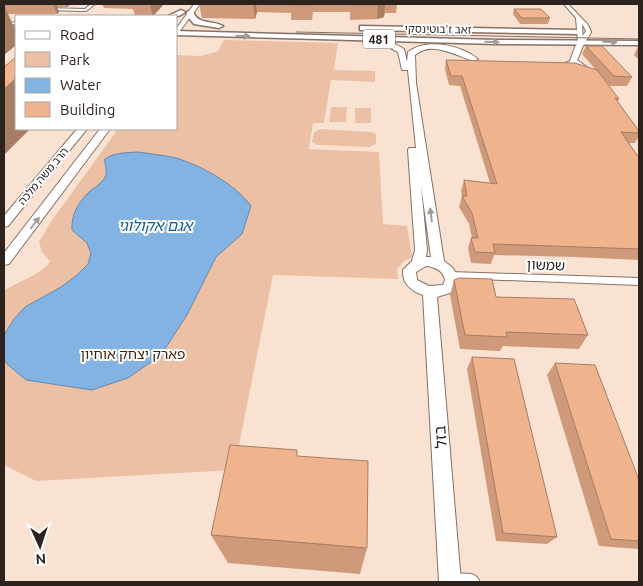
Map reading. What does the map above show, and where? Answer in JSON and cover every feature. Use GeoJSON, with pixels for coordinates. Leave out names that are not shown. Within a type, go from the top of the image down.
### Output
{"type":"FeatureCollection","features":[{"type":"Feature","properties":{"kind":"main road"},"geometry":{"type":"LineString","coordinates":[[191,12],[191,16],[197,22],[219,26]]}},
{"type":"Feature","properties":{"kind":"main road"},"geometry":{"type":"LineString","coordinates":[[179,25],[297,28]]}},
{"type":"Feature","properties":{"kind":"main road","name":"זאב ז'בוטינסקי"},"geometry":{"type":"LineString","coordinates":[[356,28],[600,32]]}},
{"type":"Feature","properties":{"kind":"main road","name":"זאב ז'בוטינסקי"},"geometry":{"type":"LineString","coordinates":[[178,34],[639,43]]}},
{"type":"Feature","properties":{"kind":"main road"},"geometry":{"type":"LineString","coordinates":[[178,42],[194,38],[225,35]]}},
{"type":"Feature","properties":{"kind":"main road"},"geometry":{"type":"LineString","coordinates":[[295,37],[428,47]]}},
{"type":"Feature","properties":{"kind":"street"},"geometry":{"type":"LineString","coordinates":[[76,10],[82,4]]}},
{"type":"Feature","properties":{"kind":"street"},"geometry":{"type":"LineString","coordinates":[[42,9],[86,10],[93,4]]}},
{"type":"Feature","properties":{"kind":"street"},"geometry":{"type":"LineString","coordinates":[[178,14],[188,4]]}},
{"type":"Feature","properties":{"kind":"street"},"geometry":{"type":"LineString","coordinates":[[179,25],[197,4]]}},
{"type":"Feature","properties":{"kind":"street"},"geometry":{"type":"LineString","coordinates":[[551,68],[570,67],[575,61],[584,32],[578,18],[566,4]]}},
{"type":"Feature","properties":{"kind":"street"},"geometry":{"type":"LineString","coordinates":[[387,44],[399,49],[404,59],[421,250],[418,262]]}},
{"type":"Feature","properties":{"kind":"street"},"geometry":{"type":"LineString","coordinates":[[438,263],[412,83],[411,54],[415,50],[428,47],[455,50],[474,59]]}},
{"type":"Feature","properties":{"kind":"street"},"geometry":{"type":"LineString","coordinates":[[575,61],[595,75],[600,83]]}},
{"type":"Feature","properties":{"kind":"street"},"geometry":{"type":"LineString","coordinates":[[560,68],[580,70],[595,75]]}},
{"type":"Feature","properties":{"kind":"street","name":"הרב משה מלכה"},"geometry":{"type":"LineString","coordinates":[[4,223],[81,130]]}},
{"type":"Feature","properties":{"kind":"street","name":"הרב משה מלכה"},"geometry":{"type":"LineString","coordinates":[[4,261],[104,130]]}},
{"type":"Feature","properties":{"kind":"street"},"geometry":{"type":"LineString","coordinates":[[418,262],[438,263],[444,266],[451,275],[451,284],[448,288],[437,292],[430,292],[417,288],[409,279],[409,270],[418,262]]}},
{"type":"Feature","properties":{"kind":"street","name":"שמשון"},"geometry":{"type":"LineString","coordinates":[[451,275],[639,282]]}},
{"type":"Feature","properties":{"kind":"street","name":"בזל"},"geometry":{"type":"LineString","coordinates":[[430,292],[450,582]]}},
{"type":"Feature","properties":{"kind":"street"},"geometry":{"type":"LineString","coordinates":[[450,582],[472,582]]}},
{"type":"Feature","properties":{"kind":"green space","name":"פארק יצחק אוחיון"},"geometry":{"type":"Polygon","coordinates":[[[224,40],[338,43],[334,70],[375,71],[375,82],[331,80],[324,123],[313,123],[309,149],[379,152],[383,224],[407,226],[412,257],[403,262],[397,269],[398,279],[273,275],[234,470],[36,481],[4,465],[4,291],[36,273],[50,261],[42,252],[39,242],[50,223],[117,130],[178,130],[178,55],[201,56],[218,51],[224,40]]]}},
{"type":"Feature","properties":{"kind":"green space"},"geometry":{"type":"Polygon","coordinates":[[[331,107],[347,107],[346,122],[329,122],[331,107]]]}},
{"type":"Feature","properties":{"kind":"green space"},"geometry":{"type":"Polygon","coordinates":[[[355,108],[371,108],[371,123],[355,123],[355,108]]]}},
{"type":"Feature","properties":{"kind":"green space"},"geometry":{"type":"Polygon","coordinates":[[[320,129],[372,132],[376,134],[376,144],[369,147],[318,145],[312,142],[314,132],[320,129]]]}},
{"type":"Feature","properties":{"kind":"water","name":"אגם אקולוגי"},"geometry":{"type":"Polygon","coordinates":[[[138,152],[186,161],[207,171],[236,190],[251,206],[242,234],[216,257],[187,315],[161,355],[128,378],[92,390],[26,380],[7,364],[4,358],[4,335],[14,319],[25,307],[61,287],[88,264],[91,253],[87,243],[72,230],[76,210],[85,196],[101,183],[105,177],[104,160],[116,154],[138,152]]]}},
{"type":"Feature","properties":{"kind":"building"},"geometry":{"type":"Polygon","coordinates":[[[312,4],[312,5],[290,5],[312,4]]]}},
{"type":"Feature","properties":{"kind":"building"},"geometry":{"type":"Polygon","coordinates":[[[351,4],[382,4],[350,5],[351,4]]]}},
{"type":"Feature","properties":{"kind":"building"},"geometry":{"type":"Polygon","coordinates":[[[514,9],[541,9],[550,18],[522,18],[514,9]]]}},
{"type":"Feature","properties":{"kind":"building"},"geometry":{"type":"Polygon","coordinates":[[[586,46],[602,46],[632,77],[614,76],[586,46]]]}},
{"type":"Feature","properties":{"kind":"building"},"geometry":{"type":"Polygon","coordinates":[[[15,58],[15,79],[4,89],[4,67],[15,58]]]}},
{"type":"Feature","properties":{"kind":"building"},"geometry":{"type":"Polygon","coordinates":[[[446,60],[575,63],[597,70],[619,99],[615,98],[639,131],[639,133],[621,132],[639,158],[639,249],[493,244],[495,253],[475,252],[471,238],[478,238],[472,213],[462,196],[467,196],[464,180],[497,184],[462,76],[451,76],[446,60]]]}},
{"type":"Feature","properties":{"kind":"building"},"geometry":{"type":"Polygon","coordinates":[[[459,278],[492,279],[496,297],[574,299],[588,335],[506,332],[507,337],[465,335],[454,280],[459,278]]]}},
{"type":"Feature","properties":{"kind":"building"},"geometry":{"type":"Polygon","coordinates":[[[472,357],[514,359],[557,537],[503,533],[472,357]]]}},
{"type":"Feature","properties":{"kind":"building"},"geometry":{"type":"Polygon","coordinates":[[[555,363],[595,365],[639,480],[639,541],[611,539],[555,363]]]}},
{"type":"Feature","properties":{"kind":"building"},"geometry":{"type":"Polygon","coordinates":[[[230,445],[297,450],[297,456],[368,461],[367,548],[211,535],[230,445]]]}},
{"type":"Feature","properties":{"kind":"tram line"},"geometry":{"type":"LineString","coordinates":[[4,25],[15,25]]}},
{"type":"Feature","properties":{"kind":"tram line"},"geometry":{"type":"LineString","coordinates":[[296,32],[639,39]]}}]}
